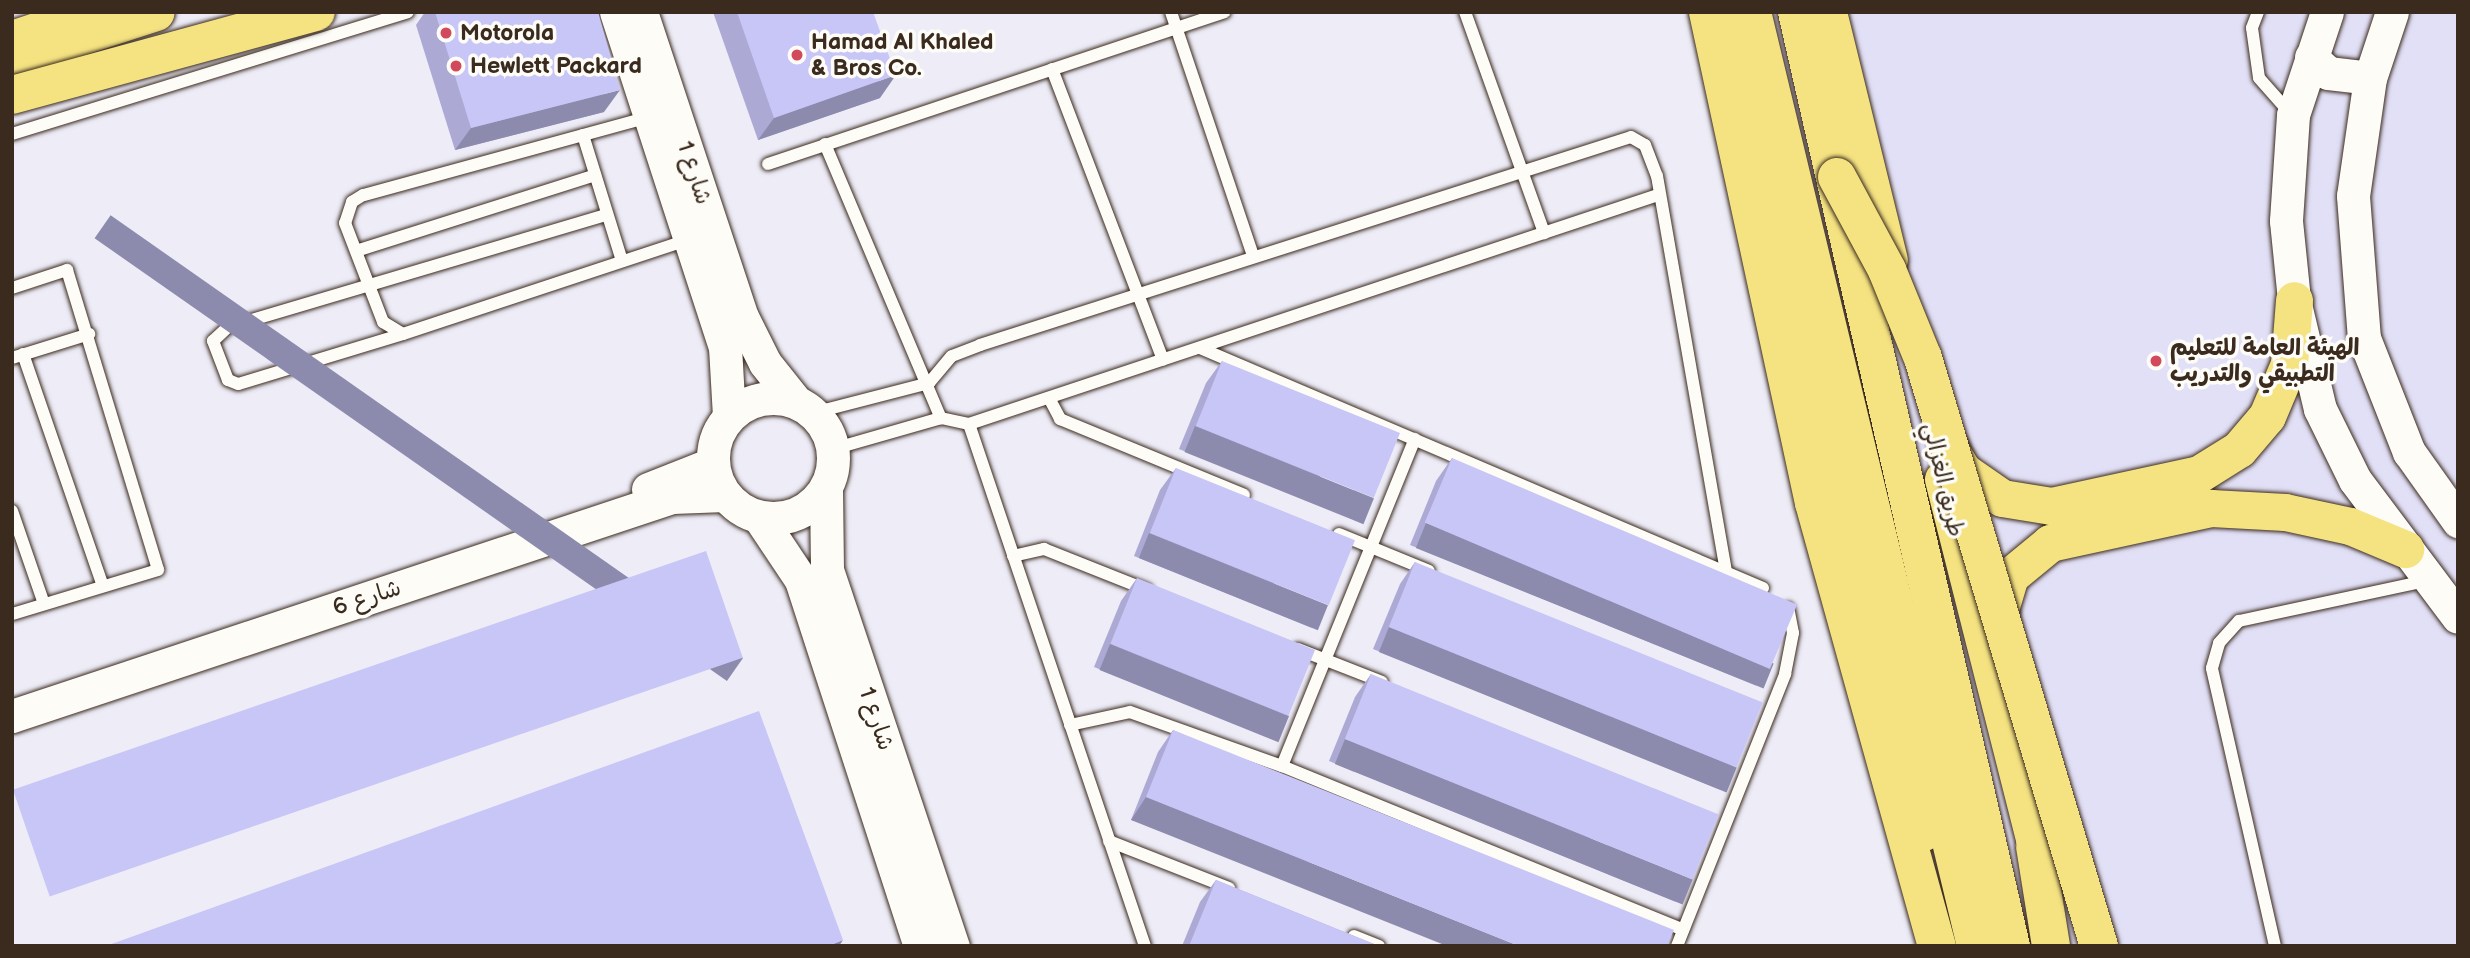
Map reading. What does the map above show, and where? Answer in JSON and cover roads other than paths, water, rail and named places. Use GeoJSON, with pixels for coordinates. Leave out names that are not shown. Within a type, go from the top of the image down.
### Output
{"type":"FeatureCollection","features":[{"type":"Feature","properties":{"kind":"highway"},"geometry":{"type":"LineString","coordinates":[[12,40],[96,12]]}},
{"type":"Feature","properties":{"kind":"highway"},"geometry":{"type":"LineString","coordinates":[[12,95],[316,12]]}},
{"type":"Feature","properties":{"kind":"highway"},"geometry":{"type":"LineString","coordinates":[[1708,12],[1846,633],[1937,946]]}},
{"type":"Feature","properties":{"kind":"highway"},"geometry":{"type":"LineString","coordinates":[[1752,12],[1976,946]]}},
{"type":"Feature","properties":{"kind":"highway","name":"طريق الغزالي"},"geometry":{"type":"LineString","coordinates":[[1797,12],[1837,177],[2011,946]]}},
{"type":"Feature","properties":{"kind":"highway"},"geometry":{"type":"LineString","coordinates":[[1837,177],[1887,270],[1923,358],[2099,946]]}},
{"type":"Feature","properties":{"kind":"highway"},"geometry":{"type":"LineString","coordinates":[[2035,846],[2051,946]]}},
{"type":"Feature","properties":{"kind":"highway"},"geometry":{"type":"LineString","coordinates":[[1958,865],[1961,946]]}},
{"type":"Feature","properties":{"kind":"main road"},"geometry":{"type":"LineString","coordinates":[[12,59],[156,12]]}},
{"type":"Feature","properties":{"kind":"main road"},"geometry":{"type":"LineString","coordinates":[[1729,12],[1950,946]]}},
{"type":"Feature","properties":{"kind":"main road","name":"طريق الغزالي"},"geometry":{"type":"LineString","coordinates":[[1828,12],[1927,414],[1990,686],[2063,946]]}},
{"type":"Feature","properties":{"kind":"main road"},"geometry":{"type":"LineString","coordinates":[[1927,414],[1963,471],[2002,498],[2051,506],[2199,474],[2239,449],[2267,416],[2289,364],[2294,300]]}},
{"type":"Feature","properties":{"kind":"main road"},"geometry":{"type":"LineString","coordinates":[[1990,686],[1995,618],[2010,576],[2050,543],[2211,508],[2285,512],[2350,526],[2405,549]]}},
{"type":"Feature","properties":{"kind":"street","name":"شارع 1"},"geometry":{"type":"LineString","coordinates":[[616,12],[662,113],[702,235],[725,347],[729,416]]}},
{"type":"Feature","properties":{"kind":"street","name":"شارع 1"},"geometry":{"type":"LineString","coordinates":[[641,12],[662,113]]}},
{"type":"Feature","properties":{"kind":"street"},"geometry":{"type":"LineString","coordinates":[[2327,12],[2293,116],[2286,221],[2294,300],[2320,409],[2354,480],[2425,580],[2458,617]]}},
{"type":"Feature","properties":{"kind":"street"},"geometry":{"type":"LineString","coordinates":[[2392,12],[2370,78],[2353,196],[2364,338],[2409,452],[2458,521]]}},
{"type":"Feature","properties":{"kind":"street"},"geometry":{"type":"LineString","coordinates":[[2311,57],[2328,73],[2370,78]]}},
{"type":"Feature","properties":{"kind":"street","name":"شارع 1"},"geometry":{"type":"LineString","coordinates":[[702,235],[752,341],[805,408]]}},
{"type":"Feature","properties":{"kind":"street"},"geometry":{"type":"LineString","coordinates":[[749,402],[805,408],[832,449],[825,488],[797,513],[758,517],[725,495],[711,464],[717,434],[729,416],[749,402]]}},
{"type":"Feature","properties":{"kind":"street","name":"شارع 6"},"geometry":{"type":"LineString","coordinates":[[12,697],[711,464]]}},
{"type":"Feature","properties":{"kind":"street","name":"شارع 1"},"geometry":{"type":"LineString","coordinates":[[825,488],[827,570],[953,946]]}},
{"type":"Feature","properties":{"kind":"street","name":"شارع 6"},"geometry":{"type":"LineString","coordinates":[[12,716],[672,497],[725,495]]}},
{"type":"Feature","properties":{"kind":"street","name":"شارع 1"},"geometry":{"type":"LineString","coordinates":[[758,517],[801,580],[920,946]]}},
{"type":"Feature","properties":{"kind":"lane"},"geometry":{"type":"LineString","coordinates":[[12,134],[408,12]]}},
{"type":"Feature","properties":{"kind":"lane"},"geometry":{"type":"LineString","coordinates":[[1171,12],[1253,256]]}},
{"type":"Feature","properties":{"kind":"lane"},"geometry":{"type":"LineString","coordinates":[[768,164],[1224,12]]}},
{"type":"Feature","properties":{"kind":"lane"},"geometry":{"type":"LineString","coordinates":[[1465,12],[1544,233]]}},
{"type":"Feature","properties":{"kind":"lane"},"geometry":{"type":"LineString","coordinates":[[2258,12],[2252,28],[2259,78],[2293,116]]}},
{"type":"Feature","properties":{"kind":"lane"},"geometry":{"type":"LineString","coordinates":[[192,79],[195,38],[212,23]]}},
{"type":"Feature","properties":{"kind":"lane"},"geometry":{"type":"LineString","coordinates":[[1052,69],[1163,360]]}},
{"type":"Feature","properties":{"kind":"lane"},"geometry":{"type":"LineString","coordinates":[[403,334],[383,322],[356,251],[345,212],[363,195],[662,113]]}},
{"type":"Feature","properties":{"kind":"lane"},"geometry":{"type":"LineString","coordinates":[[583,135],[622,261]]}},
{"type":"Feature","properties":{"kind":"lane"},"geometry":{"type":"LineString","coordinates":[[805,408],[929,383],[952,356],[1522,168],[1631,137],[1645,145],[1658,195],[1726,571]]}},
{"type":"Feature","properties":{"kind":"lane"},"geometry":{"type":"LineString","coordinates":[[825,144],[929,383],[941,418]]}},
{"type":"Feature","properties":{"kind":"lane"},"geometry":{"type":"LineString","coordinates":[[356,251],[595,175]]}},
{"type":"Feature","properties":{"kind":"lane"},"geometry":{"type":"LineString","coordinates":[[832,449],[941,418],[968,424],[1658,195]]}},
{"type":"Feature","properties":{"kind":"lane"},"geometry":{"type":"LineString","coordinates":[[607,215],[369,284],[216,333],[216,357],[228,380],[238,384],[403,334],[702,235]]}},
{"type":"Feature","properties":{"kind":"lane"},"geometry":{"type":"LineString","coordinates":[[12,288],[67,270],[89,334],[158,569],[12,614]]}},
{"type":"Feature","properties":{"kind":"lane"},"geometry":{"type":"LineString","coordinates":[[89,334],[18,356],[103,586]]}},
{"type":"Feature","properties":{"kind":"lane"},"geometry":{"type":"LineString","coordinates":[[1200,348],[1726,571],[1788,608],[1793,633],[1770,712],[1677,946]]}},
{"type":"Feature","properties":{"kind":"lane"},"geometry":{"type":"LineString","coordinates":[[1049,398],[1060,419],[1253,499]]}},
{"type":"Feature","properties":{"kind":"lane"},"geometry":{"type":"LineString","coordinates":[[968,424],[1144,946]]}},
{"type":"Feature","properties":{"kind":"lane"},"geometry":{"type":"LineString","coordinates":[[1282,766],[1415,439]]}},
{"type":"Feature","properties":{"kind":"lane"},"geometry":{"type":"LineString","coordinates":[[12,511],[44,604]]}},
{"type":"Feature","properties":{"kind":"lane"},"geometry":{"type":"LineString","coordinates":[[1318,525],[1447,579]]}},
{"type":"Feature","properties":{"kind":"lane"},"geometry":{"type":"LineString","coordinates":[[1013,556],[1044,550],[1159,594]]}},
{"type":"Feature","properties":{"kind":"lane"},"geometry":{"type":"LineString","coordinates":[[2275,946],[2212,668],[2219,643],[2239,621],[2425,580]]}},
{"type":"Feature","properties":{"kind":"lane"},"geometry":{"type":"LineString","coordinates":[[1286,644],[1402,691]]}},
{"type":"Feature","properties":{"kind":"lane"},"geometry":{"type":"LineString","coordinates":[[1757,706],[1770,712]]}},
{"type":"Feature","properties":{"kind":"lane"},"geometry":{"type":"LineString","coordinates":[[1070,725],[1130,712],[1282,766],[1683,930]]}},
{"type":"Feature","properties":{"kind":"lane"},"geometry":{"type":"LineString","coordinates":[[1713,816],[1726,821]]}},
{"type":"Feature","properties":{"kind":"lane"},"geometry":{"type":"LineString","coordinates":[[1109,841],[1251,896]]}},
{"type":"Feature","properties":{"kind":"lane"},"geometry":{"type":"LineString","coordinates":[[1341,931],[1379,946]]}},
{"type":"Feature","properties":{"kind":"place","name":"Motorola"},"geometry":{"type":"Point","coordinates":[446,33]}},
{"type":"Feature","properties":{"kind":"place","name":"Hamad Al Khaled & Bros Co."},"geometry":{"type":"Point","coordinates":[797,55]}},
{"type":"Feature","properties":{"kind":"place","name":"Hewlett Packard"},"geometry":{"type":"Point","coordinates":[456,66]}},
{"type":"Feature","properties":{"kind":"place","name":"الهيئة العامة للتعليم التطبيقي والتدريب"},"geometry":{"type":"Point","coordinates":[2156,361]}}]}
